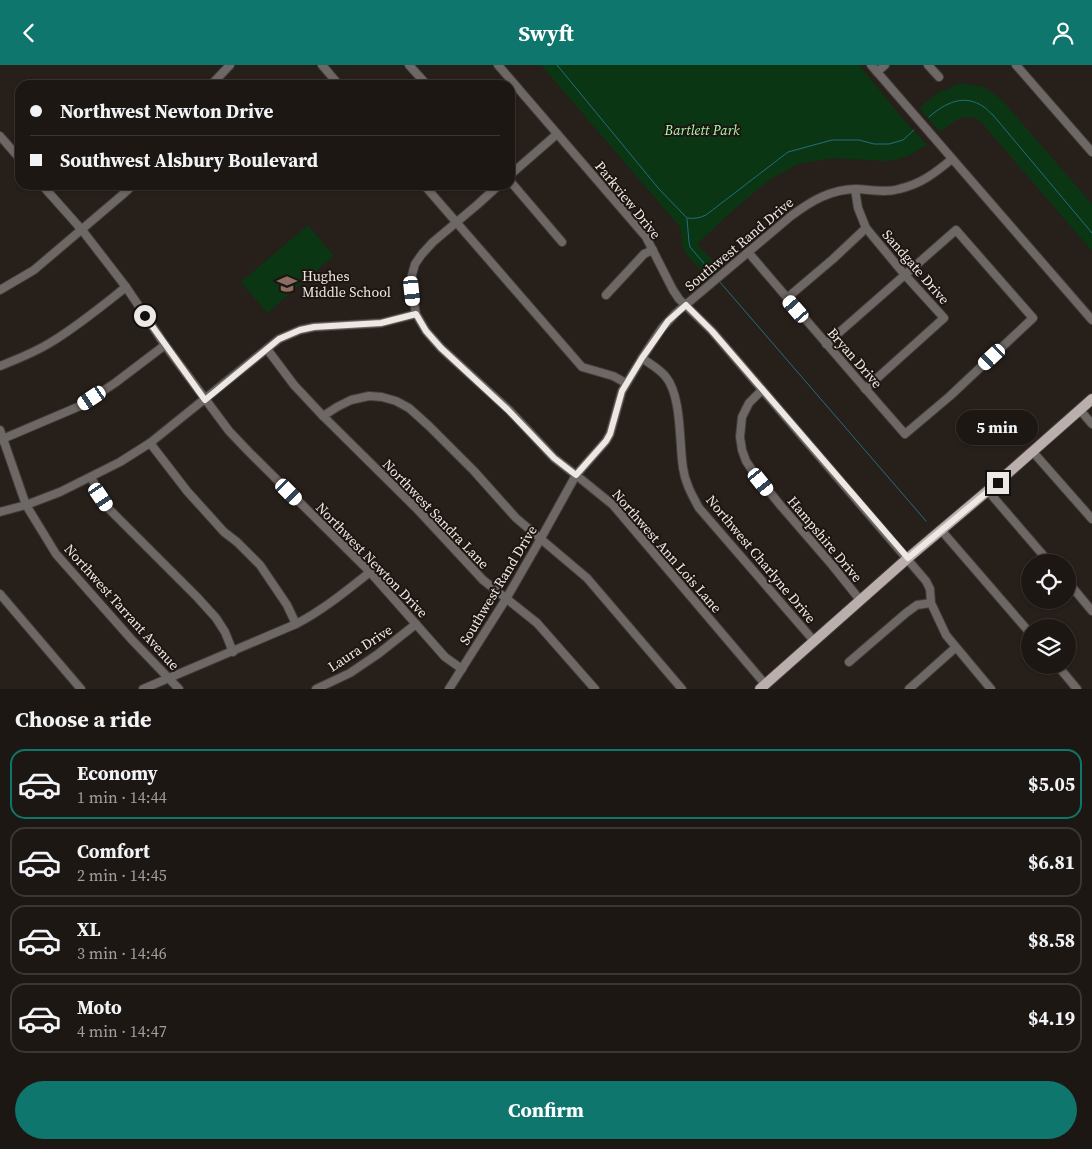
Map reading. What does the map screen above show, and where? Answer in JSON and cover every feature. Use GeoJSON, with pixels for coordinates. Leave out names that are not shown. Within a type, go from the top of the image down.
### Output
{"type":"FeatureCollection","features":[{"type":"Feature","properties":{"kind":"main road"},"geometry":{"type":"LineString","coordinates":[[763,687],[860,600],[1092,399]]}},
{"type":"Feature","properties":{"kind":"street"},"geometry":{"type":"LineString","coordinates":[[216,80],[230,65]]}},
{"type":"Feature","properties":{"kind":"street"},"geometry":{"type":"LineString","coordinates":[[322,65],[335,80]]}},
{"type":"Feature","properties":{"kind":"street"},"geometry":{"type":"LineString","coordinates":[[409,65],[422,80]]}},
{"type":"Feature","properties":{"kind":"street","name":"Parkview Drive"},"geometry":{"type":"LineString","coordinates":[[498,65],[511,80]]}},
{"type":"Feature","properties":{"kind":"street"},"geometry":{"type":"LineString","coordinates":[[870,65],[1092,320]]}},
{"type":"Feature","properties":{"kind":"street"},"geometry":{"type":"LineString","coordinates":[[877,72],[885,65]]}},
{"type":"Feature","properties":{"kind":"street"},"geometry":{"type":"LineString","coordinates":[[928,65],[939,77]]}},
{"type":"Feature","properties":{"kind":"street"},"geometry":{"type":"LineString","coordinates":[[1016,65],[1092,152]]}},
{"type":"Feature","properties":{"kind":"street","name":"Parkview Drive"},"geometry":{"type":"LineString","coordinates":[[515,85],[642,232],[679,299],[712,331],[908,558],[930,589],[931,603],[946,635],[991,689]]}},
{"type":"Feature","properties":{"kind":"street"},"geometry":{"type":"LineString","coordinates":[[515,171],[557,134]]}},
{"type":"Feature","properties":{"kind":"street"},"geometry":{"type":"LineString","coordinates":[[0,136],[15,153]]}},
{"type":"Feature","properties":{"kind":"street","name":"Southwest Rand Drive"},"geometry":{"type":"LineString","coordinates":[[449,689],[506,599],[576,475],[606,441],[614,425],[619,399],[626,383],[668,321],[748,252],[810,202],[827,194],[844,190],[897,190],[916,184],[935,173],[952,159]]}},
{"type":"Feature","properties":{"kind":"street"},"geometry":{"type":"LineString","coordinates":[[515,187],[562,242]]}},
{"type":"Feature","properties":{"kind":"street","name":"Sandgate Drive"},"geometry":{"type":"LineString","coordinates":[[855,189],[858,208],[866,228],[944,318],[865,389]]}},
{"type":"Feature","properties":{"kind":"street","name":"Northwest Newton Drive"},"geometry":{"type":"LineString","coordinates":[[46,190],[82,231],[126,287],[165,345],[229,431],[370,572],[445,657],[462,669]]}},
{"type":"Feature","properties":{"kind":"street"},"geometry":{"type":"LineString","coordinates":[[0,290],[34,270],[128,190]]}},
{"type":"Feature","properties":{"kind":"street"},"geometry":{"type":"LineString","coordinates":[[428,190],[582,367],[614,376],[626,383]]}},
{"type":"Feature","properties":{"kind":"street"},"geometry":{"type":"LineString","coordinates":[[0,512],[26,505],[60,492],[120,462],[150,443],[279,339],[300,330],[314,327],[381,323],[416,314],[412,291],[412,275],[415,264],[433,241],[494,190]]}},
{"type":"Feature","properties":{"kind":"street"},"geometry":{"type":"LineString","coordinates":[[787,298],[866,228]]}},
{"type":"Feature","properties":{"kind":"street","name":"Bryan Drive"},"geometry":{"type":"LineString","coordinates":[[748,252],[905,434],[950,396],[1033,318],[956,230],[905,275]]}},
{"type":"Feature","properties":{"kind":"street"},"geometry":{"type":"LineString","coordinates":[[606,295],[644,254],[652,250]]}},
{"type":"Feature","properties":{"kind":"street"},"geometry":{"type":"LineString","coordinates":[[826,344],[905,275]]}},
{"type":"Feature","properties":{"kind":"street"},"geometry":{"type":"LineString","coordinates":[[0,366],[21,358],[53,341],[126,287]]}},
{"type":"Feature","properties":{"kind":"street","name":"Northwest Ann Lois Lane"},"geometry":{"type":"LineString","coordinates":[[416,314],[426,331],[441,348],[508,410],[554,458],[613,505],[763,687]]}},
{"type":"Feature","properties":{"kind":"street"},"geometry":{"type":"LineString","coordinates":[[1,440],[80,406],[115,383],[165,345]]}},
{"type":"Feature","properties":{"kind":"street","name":"Northwest Sandra Lane"},"geometry":{"type":"LineString","coordinates":[[267,349],[294,385],[323,417],[418,510],[483,580],[537,623],[595,689]]}},
{"type":"Feature","properties":{"kind":"street","name":"Northwest Charlyne Drive"},"geometry":{"type":"LineString","coordinates":[[642,358],[661,371],[668,379],[672,388],[678,414],[686,483],[699,507],[814,641]]}},
{"type":"Feature","properties":{"kind":"street","name":"Hampshire Drive"},"geometry":{"type":"LineString","coordinates":[[762,390],[749,403],[742,417],[740,437],[746,461],[775,499],[860,600]]}},
{"type":"Feature","properties":{"kind":"street"},"geometry":{"type":"LineString","coordinates":[[323,417],[351,400],[369,396],[396,401],[409,408],[474,471],[516,518],[587,578],[682,689]]}},
{"type":"Feature","properties":{"kind":"street"},"geometry":{"type":"LineString","coordinates":[[1080,410],[1092,424]]}},
{"type":"Feature","properties":{"kind":"street","name":"Northwest Tarrant Avenue"},"geometry":{"type":"LineString","coordinates":[[0,430],[1,440],[26,505],[56,554],[132,640],[179,689]]}},
{"type":"Feature","properties":{"kind":"street"},"geometry":{"type":"LineString","coordinates":[[150,443],[187,491],[224,532],[260,565],[287,605],[296,624]]}},
{"type":"Feature","properties":{"kind":"street"},"geometry":{"type":"LineString","coordinates":[[1033,452],[1092,519]]}},
{"type":"Feature","properties":{"kind":"street"},"geometry":{"type":"LineString","coordinates":[[92,477],[109,509],[216,618],[225,632],[233,652]]}},
{"type":"Feature","properties":{"kind":"street"},"geometry":{"type":"LineString","coordinates":[[988,491],[1042,554]]}},
{"type":"Feature","properties":{"kind":"street"},"geometry":{"type":"LineString","coordinates":[[941,531],[1021,623]]}},
{"type":"Feature","properties":{"kind":"street"},"geometry":{"type":"LineString","coordinates":[[143,689],[233,652],[313,616],[370,572]]}},
{"type":"Feature","properties":{"kind":"street"},"geometry":{"type":"LineString","coordinates":[[1076,592],[1092,611]]}},
{"type":"Feature","properties":{"kind":"street"},"geometry":{"type":"LineString","coordinates":[[0,594],[81,689]]}},
{"type":"Feature","properties":{"kind":"street"},"geometry":{"type":"LineString","coordinates":[[849,662],[917,605],[931,603]]}},
{"type":"Feature","properties":{"kind":"street","name":"Laura Drive"},"geometry":{"type":"LineString","coordinates":[[316,689],[350,673],[416,624]]}},
{"type":"Feature","properties":{"kind":"street"},"geometry":{"type":"LineString","coordinates":[[909,689],[955,647]]}},
{"type":"Feature","properties":{"kind":"street"},"geometry":{"type":"LineString","coordinates":[[1065,674],[1078,689]]}},
{"type":"Feature","properties":{"kind":"green space","name":"Bartlett Park"},"geometry":{"type":"Polygon","coordinates":[[[541,65],[859,65],[927,145],[910,155],[895,160],[833,158],[798,164],[769,180],[697,244],[721,270],[710,280],[683,248],[680,227],[541,65]]]}},
{"type":"Feature","properties":{"kind":"green space"},"geometry":{"type":"Polygon","coordinates":[[[961,83],[984,87],[1003,101],[1092,204],[1092,251],[981,122],[964,117],[940,132],[919,108],[938,93],[961,83]]]}},
{"type":"Feature","properties":{"kind":"green space"},"geometry":{"type":"Polygon","coordinates":[[[308,225],[334,256],[267,313],[241,282],[308,225]]]}},
{"type":"Feature","properties":{"kind":"waterway"},"geometry":{"type":"LineString","coordinates":[[557,65],[659,189],[687,218],[697,218],[706,215],[788,152],[832,140],[859,140],[874,144],[889,144],[903,140],[914,130]]}},
{"type":"Feature","properties":{"kind":"waterway"},"geometry":{"type":"LineString","coordinates":[[929,117],[955,101],[969,101],[984,107],[993,115],[1092,233]]}},
{"type":"Feature","properties":{"kind":"waterway"},"geometry":{"type":"LineString","coordinates":[[687,219],[690,247],[715,276]]}},
{"type":"Feature","properties":{"kind":"waterway"},"geometry":{"type":"LineString","coordinates":[[719,281],[926,521]]}},
{"type":"Feature","properties":{"kind":"place","name":"Hughes Middle School"},"geometry":{"type":"Point","coordinates":[287,284]}},
{"type":"Feature","properties":{"kind":"route"},"geometry":{"type":"LineString","coordinates":[[145,316],[205,400],[279,339],[300,330],[314,327],[381,323],[416,314],[426,331],[441,348],[508,410],[554,458],[576,475],[610,434],[622,391],[642,358],[662,328],[686,305],[712,331],[908,558],[998,483]]}}]}
